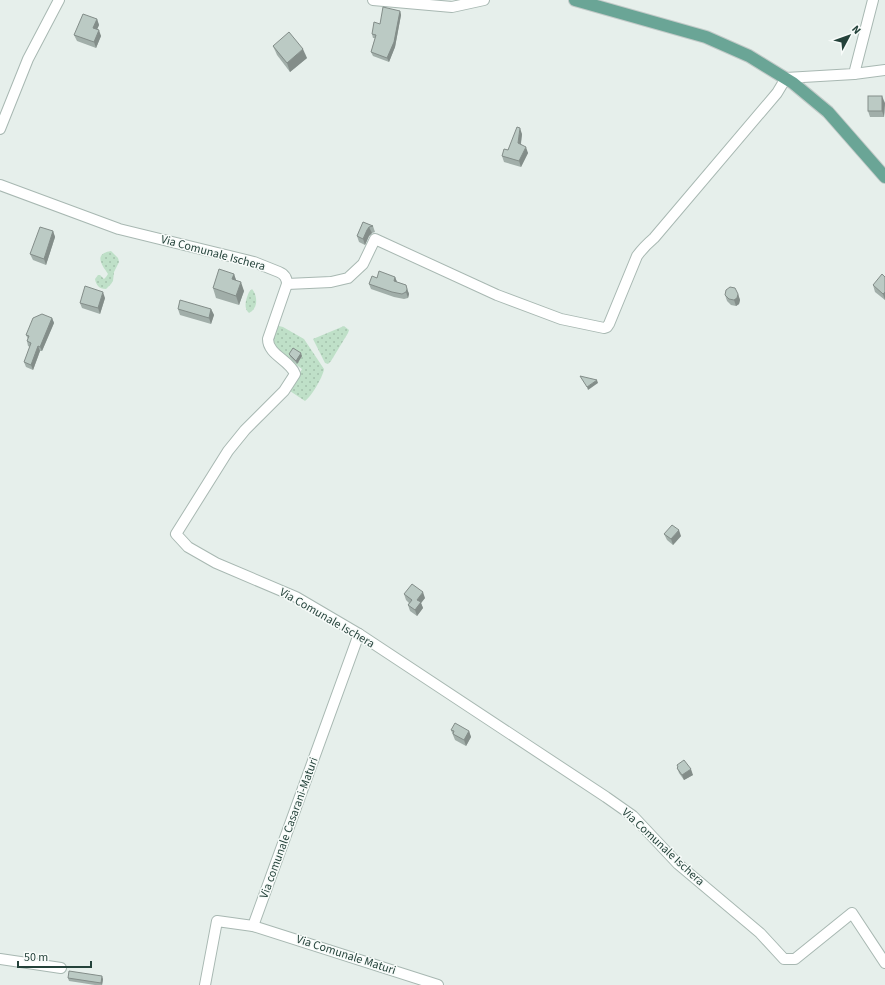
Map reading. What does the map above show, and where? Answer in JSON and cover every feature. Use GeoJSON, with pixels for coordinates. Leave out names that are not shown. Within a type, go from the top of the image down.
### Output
{"type":"FeatureCollection","features":[{"type":"Feature","properties":{"kind":"main road"},"geometry":{"type":"LineString","coordinates":[[575,0],[706,37],[749,56],[786,78],[828,112],[885,177]]}},
{"type":"Feature","properties":{"kind":"street"},"geometry":{"type":"LineString","coordinates":[[0,129],[28,59],[59,0]]}},
{"type":"Feature","properties":{"kind":"street"},"geometry":{"type":"LineString","coordinates":[[374,0],[452,7],[484,0]]}},
{"type":"Feature","properties":{"kind":"street"},"geometry":{"type":"LineString","coordinates":[[854,74],[873,0]]}},
{"type":"Feature","properties":{"kind":"street"},"geometry":{"type":"LineString","coordinates":[[287,284],[331,282],[348,278],[363,264],[375,240],[497,295],[561,319],[604,328],[607,327],[637,256],[777,93],[786,78],[854,74],[885,70]]}},
{"type":"Feature","properties":{"kind":"street","name":"Via Comunale Ischera"},"geometry":{"type":"LineString","coordinates":[[0,185],[119,229],[254,262],[282,274],[287,281],[268,338],[268,343],[273,351],[292,368],[295,374],[284,391],[245,430],[228,451],[176,534],[188,547],[216,563],[296,597],[359,634],[600,792],[633,816],[678,864],[760,933],[784,959],[795,959],[852,913],[885,962]]}},
{"type":"Feature","properties":{"kind":"street","name":"Via comunale Casarani-Maturi"},"geometry":{"type":"LineString","coordinates":[[253,926],[359,634]]}},
{"type":"Feature","properties":{"kind":"street"},"geometry":{"type":"LineString","coordinates":[[205,985],[217,921],[253,926]]}},
{"type":"Feature","properties":{"kind":"street","name":"Via Comunale Maturi"},"geometry":{"type":"LineString","coordinates":[[253,926],[438,985]]}},
{"type":"Feature","properties":{"kind":"street"},"geometry":{"type":"LineString","coordinates":[[0,959],[61,968]]}},
{"type":"Feature","properties":{"kind":"green space"},"geometry":{"type":"Polygon","coordinates":[[[111,251],[118,258],[119,262],[114,272],[113,281],[106,289],[104,289],[98,286],[95,279],[98,275],[100,275],[104,279],[108,274],[100,260],[105,252],[111,251]]]}},
{"type":"Feature","properties":{"kind":"green space"},"geometry":{"type":"Polygon","coordinates":[[[252,289],[256,302],[254,309],[249,313],[246,309],[246,303],[249,292],[252,289]]]}},
{"type":"Feature","properties":{"kind":"green space"},"geometry":{"type":"Polygon","coordinates":[[[279,326],[304,339],[324,369],[316,386],[305,401],[290,391],[302,369],[279,352],[272,340],[277,327],[279,326]]]}},
{"type":"Feature","properties":{"kind":"green space"},"geometry":{"type":"Polygon","coordinates":[[[344,326],[349,330],[348,333],[331,361],[328,364],[325,363],[313,339],[344,326]]]}},
{"type":"Feature","properties":{"kind":"building"},"geometry":{"type":"Polygon","coordinates":[[[383,7],[400,11],[394,42],[387,58],[371,52],[376,35],[372,34],[374,22],[380,24],[383,7]]]}},
{"type":"Feature","properties":{"kind":"building"},"geometry":{"type":"Polygon","coordinates":[[[83,14],[97,19],[93,28],[99,30],[94,42],[74,35],[83,14]]]}},
{"type":"Feature","properties":{"kind":"building"},"geometry":{"type":"Polygon","coordinates":[[[289,32],[303,49],[287,63],[273,46],[289,32]]]}},
{"type":"Feature","properties":{"kind":"building"},"geometry":{"type":"Polygon","coordinates":[[[868,96],[882,96],[882,111],[868,111],[868,96]]]}},
{"type":"Feature","properties":{"kind":"building"},"geometry":{"type":"Polygon","coordinates":[[[517,127],[520,128],[518,143],[526,147],[519,161],[502,156],[504,149],[508,150],[517,127]]]}},
{"type":"Feature","properties":{"kind":"building"},"geometry":{"type":"Polygon","coordinates":[[[363,222],[373,226],[369,227],[363,239],[357,236],[363,222]]]}},
{"type":"Feature","properties":{"kind":"building"},"geometry":{"type":"Polygon","coordinates":[[[40,227],[53,231],[44,259],[30,254],[40,227]]]}},
{"type":"Feature","properties":{"kind":"building"},"geometry":{"type":"Polygon","coordinates":[[[219,269],[234,274],[232,279],[241,282],[236,296],[213,288],[219,269]]]}},
{"type":"Feature","properties":{"kind":"building"},"geometry":{"type":"Polygon","coordinates":[[[379,271],[395,277],[394,281],[406,285],[406,292],[402,294],[392,292],[369,284],[372,276],[377,278],[379,271]]]}},
{"type":"Feature","properties":{"kind":"building"},"geometry":{"type":"Polygon","coordinates":[[[882,274],[885,277],[885,292],[883,294],[873,285],[882,274]]]}},
{"type":"Feature","properties":{"kind":"building"},"geometry":{"type":"Polygon","coordinates":[[[85,286],[103,292],[98,308],[80,303],[85,286]]]}},
{"type":"Feature","properties":{"kind":"building"},"geometry":{"type":"Polygon","coordinates":[[[730,287],[735,288],[738,294],[737,298],[734,300],[729,299],[725,295],[726,290],[730,287]]]}},
{"type":"Feature","properties":{"kind":"building"},"geometry":{"type":"Polygon","coordinates":[[[180,300],[211,309],[209,318],[178,309],[180,300]]]}},
{"type":"Feature","properties":{"kind":"building"},"geometry":{"type":"Polygon","coordinates":[[[42,314],[52,318],[40,347],[38,346],[31,365],[24,362],[31,343],[27,341],[29,336],[26,335],[33,318],[42,314]]]}},
{"type":"Feature","properties":{"kind":"building"},"geometry":{"type":"Polygon","coordinates":[[[293,348],[301,353],[296,361],[289,354],[293,348]]]}},
{"type":"Feature","properties":{"kind":"building"},"geometry":{"type":"Polygon","coordinates":[[[580,376],[597,380],[587,387],[580,376]]]}},
{"type":"Feature","properties":{"kind":"building"},"geometry":{"type":"Polygon","coordinates":[[[672,525],[679,530],[671,539],[664,534],[672,525]]]}},
{"type":"Feature","properties":{"kind":"building"},"geometry":{"type":"Polygon","coordinates":[[[412,584],[423,592],[417,600],[421,602],[415,610],[408,605],[412,600],[404,594],[412,584]]]}},
{"type":"Feature","properties":{"kind":"building"},"geometry":{"type":"Polygon","coordinates":[[[455,723],[469,731],[464,740],[453,734],[454,731],[451,730],[455,723]]]}},
{"type":"Feature","properties":{"kind":"building"},"geometry":{"type":"Polygon","coordinates":[[[684,760],[691,769],[682,775],[677,768],[677,765],[684,760]]]}},
{"type":"Feature","properties":{"kind":"building"},"geometry":{"type":"Polygon","coordinates":[[[69,971],[102,976],[101,983],[68,978],[69,971]]]}}]}
